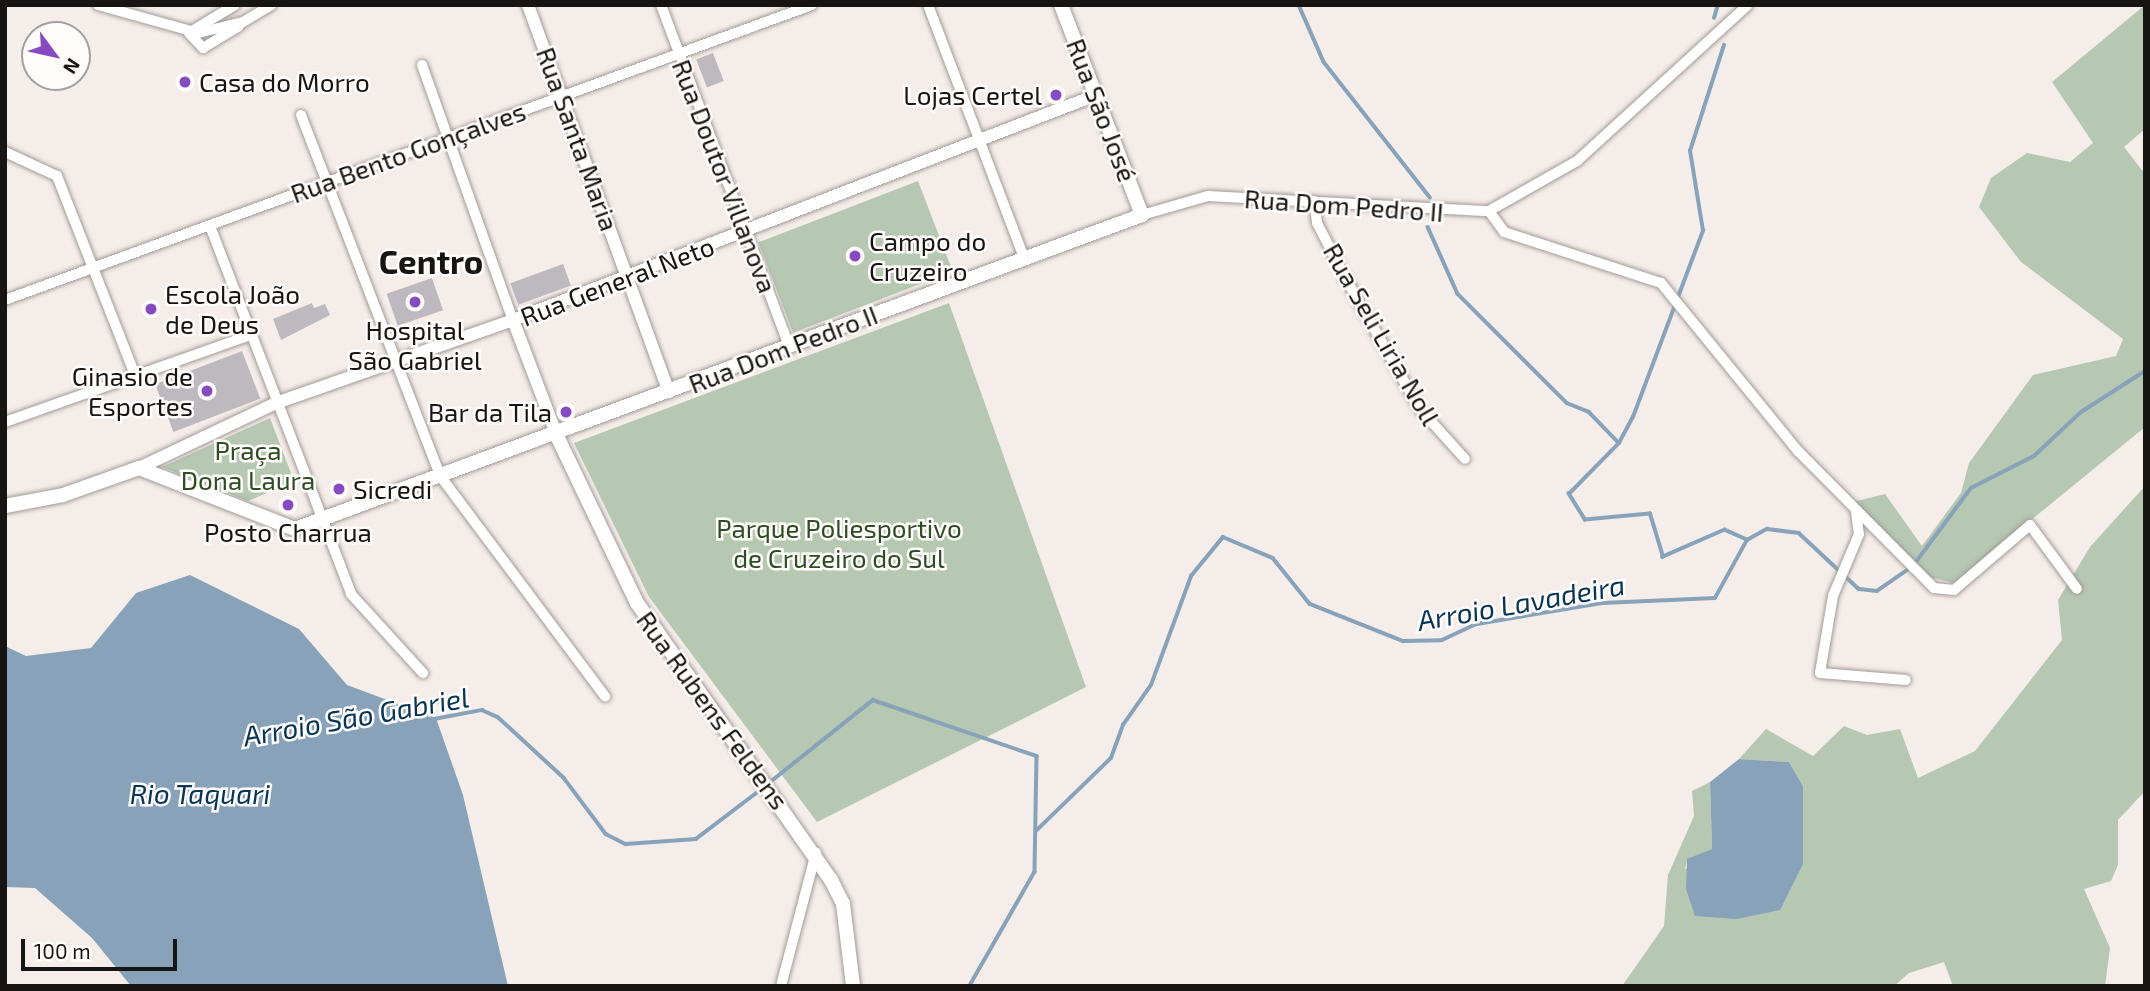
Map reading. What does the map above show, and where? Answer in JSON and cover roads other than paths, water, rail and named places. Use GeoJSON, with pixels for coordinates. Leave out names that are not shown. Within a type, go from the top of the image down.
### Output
{"type":"FeatureCollection","features":[{"type":"Feature","properties":{"kind":"main road","name":"Rua São José"},"geometry":{"type":"LineString","coordinates":[[1061,5],[1142,215]]}},
{"type":"Feature","properties":{"kind":"main road","name":"Rua Dom Pedro II"},"geometry":{"type":"LineString","coordinates":[[139,468],[284,529],[323,521],[557,436],[789,346],[1142,215]]}},
{"type":"Feature","properties":{"kind":"main road","name":"Rua Rubens Feldens"},"geometry":{"type":"LineString","coordinates":[[557,436],[634,597],[816,853],[843,904],[853,986]]}},
{"type":"Feature","properties":{"kind":"main road"},"geometry":{"type":"LineString","coordinates":[[5,506],[63,495],[139,468]]}},
{"type":"Feature","properties":{"kind":"street"},"geometry":{"type":"LineString","coordinates":[[98,5],[188,33],[203,48],[271,5]]}},
{"type":"Feature","properties":{"kind":"street"},"geometry":{"type":"LineString","coordinates":[[188,33],[234,5]]}},
{"type":"Feature","properties":{"kind":"street","name":"Rua Santa Maria"},"geometry":{"type":"LineString","coordinates":[[528,5],[629,276],[669,392]]}},
{"type":"Feature","properties":{"kind":"street","name":"Rua Doutor Villanova"},"geometry":{"type":"LineString","coordinates":[[661,5],[789,346]]}},
{"type":"Feature","properties":{"kind":"street","name":"Rua Bento Gonçalves"},"geometry":{"type":"LineString","coordinates":[[5,300],[94,272],[449,136],[812,5]]}},
{"type":"Feature","properties":{"kind":"street"},"geometry":{"type":"LineString","coordinates":[[928,5],[1024,258]]}},
{"type":"Feature","properties":{"kind":"street"},"geometry":{"type":"LineString","coordinates":[[1748,5],[1577,161],[1489,211],[1504,232],[1661,284],[1798,451],[1934,589],[1954,590],[2029,525],[2077,589]]}},
{"type":"Feature","properties":{"kind":"street"},"geometry":{"type":"LineString","coordinates":[[188,33],[243,22]]}},
{"type":"Feature","properties":{"kind":"street"},"geometry":{"type":"LineString","coordinates":[[422,65],[557,436]]}},
{"type":"Feature","properties":{"kind":"street","name":"Rua General Neto"},"geometry":{"type":"LineString","coordinates":[[139,468],[276,403],[513,320],[1096,95]]}},
{"type":"Feature","properties":{"kind":"street"},"geometry":{"type":"LineString","coordinates":[[301,115],[330,181],[394,360],[441,477],[605,696]]}},
{"type":"Feature","properties":{"kind":"street"},"geometry":{"type":"LineString","coordinates":[[5,152],[57,176],[135,375]]}},
{"type":"Feature","properties":{"kind":"street","name":"Rua Dom Pedro II"},"geometry":{"type":"LineString","coordinates":[[1142,215],[1208,196],[1489,211]]}},
{"type":"Feature","properties":{"kind":"street","name":"Rua Seli Liria Noll"},"geometry":{"type":"LineString","coordinates":[[1314,201],[1340,268],[1420,409],[1465,459]]}},
{"type":"Feature","properties":{"kind":"street"},"geometry":{"type":"LineString","coordinates":[[210,226],[351,594],[423,673]]}},
{"type":"Feature","properties":{"kind":"street"},"geometry":{"type":"LineString","coordinates":[[5,422],[251,335]]}},
{"type":"Feature","properties":{"kind":"street"},"geometry":{"type":"LineString","coordinates":[[1856,510],[1859,534],[1833,596],[1820,673],[1906,680]]}},
{"type":"Feature","properties":{"kind":"street"},"geometry":{"type":"LineString","coordinates":[[781,986],[816,853]]}},
{"type":"Feature","properties":{"kind":"water","name":"Rio Taquari"},"geometry":{"type":"Polygon","coordinates":[[[190,575],[299,629],[347,685],[436,718],[463,795],[508,986],[131,986],[92,938],[35,888],[5,887],[5,646],[26,656],[91,648],[136,593],[190,575]]]}},
{"type":"Feature","properties":{"kind":"water"},"geometry":{"type":"Polygon","coordinates":[[[1739,759],[1789,762],[1803,786],[1803,864],[1780,910],[1737,919],[1695,916],[1686,889],[1687,859],[1712,849],[1710,782],[1739,759]]]}},
{"type":"Feature","properties":{"kind":"waterway","name":"Arroio Lavadeira"},"geometry":{"type":"LineString","coordinates":[[1299,5],[1324,62],[1430,197]]}},
{"type":"Feature","properties":{"kind":"waterway"},"geometry":{"type":"LineString","coordinates":[[1714,18],[1718,5]]}},
{"type":"Feature","properties":{"kind":"waterway","name":"Arroio Lavadeira"},"geometry":{"type":"LineString","coordinates":[[1037,830],[1111,758],[1123,725],[1151,685],[1191,576],[1223,537],[1273,558],[1310,604],[1403,641],[1442,640],[1477,624],[1603,603],[1715,598],[1747,540],[1725,530],[1663,557],[1650,514],[1585,520],[1569,494],[1619,443],[1633,417],[1703,231],[1690,151],[1724,45]]}},
{"type":"Feature","properties":{"kind":"waterway","name":"Arroio Lavadeira"},"geometry":{"type":"LineString","coordinates":[[1428,227],[1458,294],[1567,403],[1589,412],[1619,443]]}},
{"type":"Feature","properties":{"kind":"waterway"},"geometry":{"type":"LineString","coordinates":[[1747,540],[1767,529],[1799,533],[1859,589],[1877,591],[1913,566],[1971,488],[2034,456],[2081,412],[2145,371]]}},
{"type":"Feature","properties":{"kind":"waterway","name":"Arroio São Gabriel"},"geometry":{"type":"LineString","coordinates":[[769,783],[873,700],[1037,756],[1035,872],[970,986]]}},
{"type":"Feature","properties":{"kind":"waterway","name":"Arroio São Gabriel"},"geometry":{"type":"LineString","coordinates":[[434,719],[482,710],[498,717],[564,778],[606,834],[626,844],[696,839],[763,788]]}},
{"type":"Feature","properties":{"kind":"place","name":"Casa do Morro"},"geometry":{"type":"Point","coordinates":[185,82]}},
{"type":"Feature","properties":{"kind":"place","name":"Lojas Certel"},"geometry":{"type":"Point","coordinates":[1056,95]}},
{"type":"Feature","properties":{"kind":"place","name":"Campo do Cruzeiro"},"geometry":{"type":"Point","coordinates":[855,256]}},
{"type":"Feature","properties":{"kind":"place","name":"Hospital São Gabriel"},"geometry":{"type":"Point","coordinates":[415,302]}},
{"type":"Feature","properties":{"kind":"place","name":"Escola João de Deus"},"geometry":{"type":"Point","coordinates":[151,309]}},
{"type":"Feature","properties":{"kind":"place","name":"Ginasio de Esportes"},"geometry":{"type":"Point","coordinates":[207,391]}},
{"type":"Feature","properties":{"kind":"place","name":"Bar da Tila"},"geometry":{"type":"Point","coordinates":[566,412]}},
{"type":"Feature","properties":{"kind":"place","name":"Sicredi"},"geometry":{"type":"Point","coordinates":[339,489]}},
{"type":"Feature","properties":{"kind":"place","name":"Posto Charrua"},"geometry":{"type":"Point","coordinates":[288,505]}},
{"type":"Feature","properties":{"kind":"district","name":"Centro"},"geometry":{"type":"Point","coordinates":[431,262]}},
{"type":"Feature","properties":{"kind":"park label","name":"Praça Dona Laura"},"geometry":{"type":"Point","coordinates":[248,465]}},
{"type":"Feature","properties":{"kind":"park label","name":"Parque Poliesportivo de Cruzeiro do Sul"},"geometry":{"type":"Point","coordinates":[839,543]}}]}
